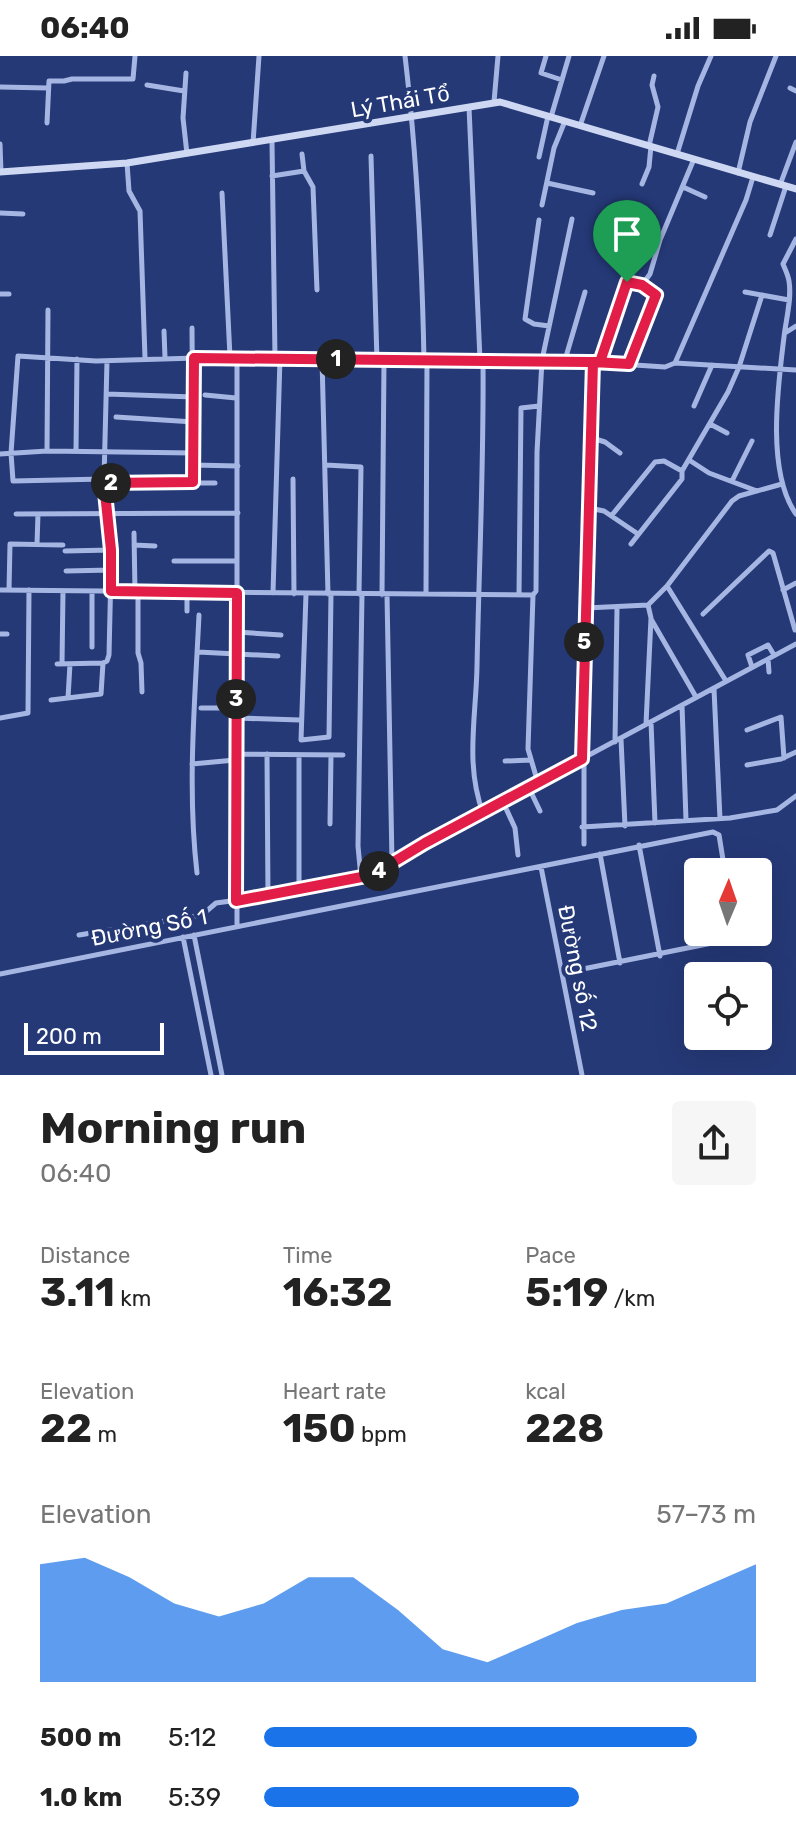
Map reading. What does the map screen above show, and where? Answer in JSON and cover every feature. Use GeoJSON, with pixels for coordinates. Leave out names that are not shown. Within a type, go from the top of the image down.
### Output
{"type":"FeatureCollection","features":[{"type":"Feature","properties":{"kind":"main road","name":"Lý Thái Tổ"},"geometry":{"type":"LineString","coordinates":[[0,172],[127,163],[188,155],[494,102],[514,105],[796,189]]}},
{"type":"Feature","properties":{"kind":"street"},"geometry":{"type":"LineString","coordinates":[[47,123],[49,81],[133,79],[135,56]]}},
{"type":"Feature","properties":{"kind":"street"},"geometry":{"type":"LineString","coordinates":[[253,144],[259,56]]}},
{"type":"Feature","properties":{"kind":"street"},"geometry":{"type":"LineString","coordinates":[[405,56],[412,117],[425,360],[429,371],[426,594]]}},
{"type":"Feature","properties":{"kind":"street"},"geometry":{"type":"LineString","coordinates":[[494,102],[498,56]]}},
{"type":"Feature","properties":{"kind":"street"},"geometry":{"type":"LineString","coordinates":[[546,56],[541,73],[562,80]]}},
{"type":"Feature","properties":{"kind":"street"},"geometry":{"type":"LineString","coordinates":[[539,157],[569,56]]}},
{"type":"Feature","properties":{"kind":"street"},"geometry":{"type":"LineString","coordinates":[[580,126],[604,56]]}},
{"type":"Feature","properties":{"kind":"street"},"geometry":{"type":"LineString","coordinates":[[677,154],[698,86],[711,56]]}},
{"type":"Feature","properties":{"kind":"street"},"geometry":{"type":"LineString","coordinates":[[738,173],[750,122],[776,56]]}},
{"type":"Feature","properties":{"kind":"street"},"geometry":{"type":"LineString","coordinates":[[186,73],[183,124],[188,155]]}},
{"type":"Feature","properties":{"kind":"street"},"geometry":{"type":"LineString","coordinates":[[642,184],[649,167],[658,107],[652,85],[654,76]]}},
{"type":"Feature","properties":{"kind":"street"},"geometry":{"type":"LineString","coordinates":[[147,85],[184,91]]}},
{"type":"Feature","properties":{"kind":"street"},"geometry":{"type":"LineString","coordinates":[[0,87],[48,88]]}},
{"type":"Feature","properties":{"kind":"street"},"geometry":{"type":"LineString","coordinates":[[469,107],[482,360],[472,768],[483,813]]}},
{"type":"Feature","properties":{"kind":"street"},"geometry":{"type":"LineString","coordinates":[[542,205],[554,148],[565,121]]}},
{"type":"Feature","properties":{"kind":"street"},"geometry":{"type":"LineString","coordinates":[[272,141],[278,358],[273,593]]}},
{"type":"Feature","properties":{"kind":"street"},"geometry":{"type":"LineString","coordinates":[[770,235],[796,142]]}},
{"type":"Feature","properties":{"kind":"street"},"geometry":{"type":"LineString","coordinates":[[0,144],[0,172]]}},
{"type":"Feature","properties":{"kind":"street"},"geometry":{"type":"LineString","coordinates":[[302,154],[304,171],[313,187],[317,290]]}},
{"type":"Feature","properties":{"kind":"street"},"geometry":{"type":"LineString","coordinates":[[371,156],[380,361],[392,863]]}},
{"type":"Feature","properties":{"kind":"street"},"geometry":{"type":"LineString","coordinates":[[642,285],[650,274],[660,240],[694,159]]}},
{"type":"Feature","properties":{"kind":"street"},"geometry":{"type":"LineString","coordinates":[[127,163],[129,191],[140,211],[145,358]]}},
{"type":"Feature","properties":{"kind":"street"},"geometry":{"type":"LineString","coordinates":[[272,176],[304,171]]}},
{"type":"Feature","properties":{"kind":"street"},"geometry":{"type":"LineString","coordinates":[[675,363],[746,200],[753,177]]}},
{"type":"Feature","properties":{"kind":"street"},"geometry":{"type":"LineString","coordinates":[[547,183],[593,193]]}},
{"type":"Feature","properties":{"kind":"street"},"geometry":{"type":"LineString","coordinates":[[683,187],[705,197]]}},
{"type":"Feature","properties":{"kind":"street"},"geometry":{"type":"LineString","coordinates":[[222,193],[238,466],[237,926]]}},
{"type":"Feature","properties":{"kind":"street"},"geometry":{"type":"LineString","coordinates":[[0,213],[23,214]]}},
{"type":"Feature","properties":{"kind":"street"},"geometry":{"type":"LineString","coordinates":[[538,783],[528,749],[533,595],[536,591],[539,406],[542,360],[572,219]]}},
{"type":"Feature","properties":{"kind":"street"},"geometry":{"type":"LineString","coordinates":[[539,220],[525,319],[549,326]]}},
{"type":"Feature","properties":{"kind":"street"},"geometry":{"type":"LineString","coordinates":[[629,364],[656,299],[654,293],[642,285],[624,279],[638,224]]}},
{"type":"Feature","properties":{"kind":"street"},"geometry":{"type":"LineString","coordinates":[[796,239],[783,264],[789,279],[789,300],[780,369],[778,439],[782,484],[796,513]]}},
{"type":"Feature","properties":{"kind":"street"},"geometry":{"type":"LineString","coordinates":[[584,844],[586,608],[596,362],[627,282]]}},
{"type":"Feature","properties":{"kind":"street"},"geometry":{"type":"LineString","coordinates":[[565,361],[585,292]]}},
{"type":"Feature","properties":{"kind":"street"},"geometry":{"type":"LineString","coordinates":[[745,292],[789,300]]}},
{"type":"Feature","properties":{"kind":"street"},"geometry":{"type":"LineString","coordinates":[[0,294],[9,294]]}},
{"type":"Feature","properties":{"kind":"street"},"geometry":{"type":"LineString","coordinates":[[631,544],[682,479],[682,471],[739,367],[762,295]]}},
{"type":"Feature","properties":{"kind":"street"},"geometry":{"type":"LineString","coordinates":[[47,451],[48,310]]}},
{"type":"Feature","properties":{"kind":"street"},"geometry":{"type":"LineString","coordinates":[[785,333],[796,326]]}},
{"type":"Feature","properties":{"kind":"street"},"geometry":{"type":"LineString","coordinates":[[192,328],[193,482]]}},
{"type":"Feature","properties":{"kind":"street"},"geometry":{"type":"LineString","coordinates":[[164,331],[165,358]]}},
{"type":"Feature","properties":{"kind":"street"},"geometry":{"type":"LineString","coordinates":[[215,483],[13,481],[11,453],[18,356],[107,361],[145,358],[542,360],[796,370]]}},
{"type":"Feature","properties":{"kind":"street"},"geometry":{"type":"LineString","coordinates":[[76,451],[77,359]]}},
{"type":"Feature","properties":{"kind":"street"},"geometry":{"type":"LineString","coordinates":[[306,594],[301,740],[329,738],[330,594],[322,359]]}},
{"type":"Feature","properties":{"kind":"street"},"geometry":{"type":"LineString","coordinates":[[63,591],[60,664],[107,661],[111,550],[104,481],[107,361]]}},
{"type":"Feature","properties":{"kind":"street"},"geometry":{"type":"LineString","coordinates":[[694,406],[712,365]]}},
{"type":"Feature","properties":{"kind":"street"},"geometry":{"type":"LineString","coordinates":[[107,394],[194,397]]}},
{"type":"Feature","properties":{"kind":"street"},"geometry":{"type":"LineString","coordinates":[[205,395],[236,398]]}},
{"type":"Feature","properties":{"kind":"street"},"geometry":{"type":"LineString","coordinates":[[519,595],[521,408],[539,406]]}},
{"type":"Feature","properties":{"kind":"street"},"geometry":{"type":"LineString","coordinates":[[116,417],[194,422]]}},
{"type":"Feature","properties":{"kind":"street"},"geometry":{"type":"LineString","coordinates":[[710,424],[727,433]]}},
{"type":"Feature","properties":{"kind":"street"},"geometry":{"type":"LineString","coordinates":[[592,438],[605,442],[620,453]]}},
{"type":"Feature","properties":{"kind":"street"},"geometry":{"type":"LineString","coordinates":[[732,481],[752,441]]}},
{"type":"Feature","properties":{"kind":"street"},"geometry":{"type":"LineString","coordinates":[[0,454],[47,451],[193,453]]}},
{"type":"Feature","properties":{"kind":"street"},"geometry":{"type":"LineString","coordinates":[[689,460],[709,473],[757,491]]}},
{"type":"Feature","properties":{"kind":"street"},"geometry":{"type":"LineString","coordinates":[[612,515],[655,462],[664,461],[682,471]]}},
{"type":"Feature","properties":{"kind":"street"},"geometry":{"type":"LineString","coordinates":[[193,465],[238,466]]}},
{"type":"Feature","properties":{"kind":"street"},"geometry":{"type":"LineString","coordinates":[[326,465],[361,467],[361,878]]}},
{"type":"Feature","properties":{"kind":"street"},"geometry":{"type":"LineString","coordinates":[[293,479],[294,594]]}},
{"type":"Feature","properties":{"kind":"street"},"geometry":{"type":"LineString","coordinates":[[586,608],[648,605],[667,586],[732,501],[739,496],[782,484]]}},
{"type":"Feature","properties":{"kind":"street"},"geometry":{"type":"LineString","coordinates":[[589,508],[612,515],[638,534]]}},
{"type":"Feature","properties":{"kind":"street"},"geometry":{"type":"LineString","coordinates":[[16,514],[238,513]]}},
{"type":"Feature","properties":{"kind":"street"},"geometry":{"type":"LineString","coordinates":[[37,544],[38,514]]}},
{"type":"Feature","properties":{"kind":"street"},"geometry":{"type":"LineString","coordinates":[[134,533],[142,692]]}},
{"type":"Feature","properties":{"kind":"street"},"geometry":{"type":"LineString","coordinates":[[9,590],[10,544],[111,550]]}},
{"type":"Feature","properties":{"kind":"street"},"geometry":{"type":"LineString","coordinates":[[134,545],[155,546]]}},
{"type":"Feature","properties":{"kind":"street"},"geometry":{"type":"LineString","coordinates":[[703,614],[769,551],[773,553],[795,630]]}},
{"type":"Feature","properties":{"kind":"street"},"geometry":{"type":"LineString","coordinates":[[174,561],[238,561]]}},
{"type":"Feature","properties":{"kind":"street"},"geometry":{"type":"LineString","coordinates":[[66,571],[111,570]]}},
{"type":"Feature","properties":{"kind":"street"},"geometry":{"type":"LineString","coordinates":[[783,590],[796,583]]}},
{"type":"Feature","properties":{"kind":"street"},"geometry":{"type":"LineString","coordinates":[[667,586],[726,681]]}},
{"type":"Feature","properties":{"kind":"street"},"geometry":{"type":"LineString","coordinates":[[0,590],[533,595]]}},
{"type":"Feature","properties":{"kind":"street"},"geometry":{"type":"LineString","coordinates":[[0,718],[27,714],[29,590]]}},
{"type":"Feature","properties":{"kind":"street"},"geometry":{"type":"LineString","coordinates":[[92,591],[92,647]]}},
{"type":"Feature","properties":{"kind":"street"},"geometry":{"type":"LineString","coordinates":[[187,592],[187,611]]}},
{"type":"Feature","properties":{"kind":"street"},"geometry":{"type":"LineString","coordinates":[[648,605],[651,618],[649,722],[655,823]]}},
{"type":"Feature","properties":{"kind":"street"},"geometry":{"type":"LineString","coordinates":[[617,608],[618,740],[625,826]]}},
{"type":"Feature","properties":{"kind":"street"},"geometry":{"type":"LineString","coordinates":[[197,873],[193,839],[192,764],[199,615]]}},
{"type":"Feature","properties":{"kind":"street"},"geometry":{"type":"LineString","coordinates":[[651,618],[696,697]]}},
{"type":"Feature","properties":{"kind":"street"},"geometry":{"type":"LineString","coordinates":[[237,632],[281,635]]}},
{"type":"Feature","properties":{"kind":"street"},"geometry":{"type":"LineString","coordinates":[[79,935],[202,915],[216,903],[268,896],[376,873],[796,644]]}},
{"type":"Feature","properties":{"kind":"street"},"geometry":{"type":"LineString","coordinates":[[752,667],[747,656],[768,645],[769,672]]}},
{"type":"Feature","properties":{"kind":"street"},"geometry":{"type":"LineString","coordinates":[[756,651],[768,659]]}},
{"type":"Feature","properties":{"kind":"street"},"geometry":{"type":"LineString","coordinates":[[198,652],[278,656]]}},
{"type":"Feature","properties":{"kind":"street"},"geometry":{"type":"LineString","coordinates":[[51,700],[103,693],[103,663]]}},
{"type":"Feature","properties":{"kind":"street"},"geometry":{"type":"LineString","coordinates":[[68,698],[70,664]]}},
{"type":"Feature","properties":{"kind":"street"},"geometry":{"type":"LineString","coordinates":[[714,689],[720,819]]}},
{"type":"Feature","properties":{"kind":"street"},"geometry":{"type":"LineString","coordinates":[[682,705],[686,820]]}},
{"type":"Feature","properties":{"kind":"street"},"geometry":{"type":"LineString","coordinates":[[201,708],[236,708]]}},
{"type":"Feature","properties":{"kind":"street"},"geometry":{"type":"LineString","coordinates":[[747,730],[781,717],[784,758]]}},
{"type":"Feature","properties":{"kind":"street"},"geometry":{"type":"LineString","coordinates":[[236,718],[300,720]]}},
{"type":"Feature","properties":{"kind":"street"},"geometry":{"type":"LineString","coordinates":[[747,765],[784,758],[796,752]]}},
{"type":"Feature","properties":{"kind":"street"},"geometry":{"type":"LineString","coordinates":[[192,764],[267,754],[343,755]]}},
{"type":"Feature","properties":{"kind":"street"},"geometry":{"type":"LineString","coordinates":[[267,754],[268,896]]}},
{"type":"Feature","properties":{"kind":"street"},"geometry":{"type":"LineString","coordinates":[[299,755],[299,890]]}},
{"type":"Feature","properties":{"kind":"street"},"geometry":{"type":"LineString","coordinates":[[330,824],[331,755]]}},
{"type":"Feature","properties":{"kind":"street"},"geometry":{"type":"LineString","coordinates":[[505,761],[531,760]]}},
{"type":"Feature","properties":{"kind":"street"},"geometry":{"type":"LineString","coordinates":[[529,788],[540,811]]}},
{"type":"Feature","properties":{"kind":"street"},"geometry":{"type":"LineString","coordinates":[[582,827],[720,819],[777,810],[796,796]]}},
{"type":"Feature","properties":{"kind":"street"},"geometry":{"type":"LineString","coordinates":[[503,802],[515,828],[518,855]]}},
{"type":"Feature","properties":{"kind":"street","name":"Đường Số 1"},"geometry":{"type":"LineString","coordinates":[[0,974],[716,832],[722,858]]}},
{"type":"Feature","properties":{"kind":"street"},"geometry":{"type":"LineString","coordinates":[[639,845],[660,956]]}},
{"type":"Feature","properties":{"kind":"street"},"geometry":{"type":"LineString","coordinates":[[600,854],[620,963]]}},
{"type":"Feature","properties":{"kind":"street"},"geometry":{"type":"LineString","coordinates":[[360,864],[376,873]]}},
{"type":"Feature","properties":{"kind":"street","name":"Đường số 12"},"geometry":{"type":"LineString","coordinates":[[541,867],[582,1075]]}},
{"type":"Feature","properties":{"kind":"street"},"geometry":{"type":"LineString","coordinates":[[194,935],[222,1075]]}},
{"type":"Feature","properties":{"kind":"street"},"geometry":{"type":"LineString","coordinates":[[183,937],[211,1075]]}},
{"type":"Feature","properties":{"kind":"street"},"geometry":{"type":"LineString","coordinates":[[563,973],[702,946]]}},
{"type":"Feature","properties":{"kind":"route"},"geometry":{"type":"LineString","coordinates":[[627,282],[642,285],[656,295],[656,299],[629,364],[593,362],[582,759],[372,875],[236,901],[237,593],[111,591],[111,550],[104,483],[193,482],[194,358],[600,362],[627,282]]}}]}
